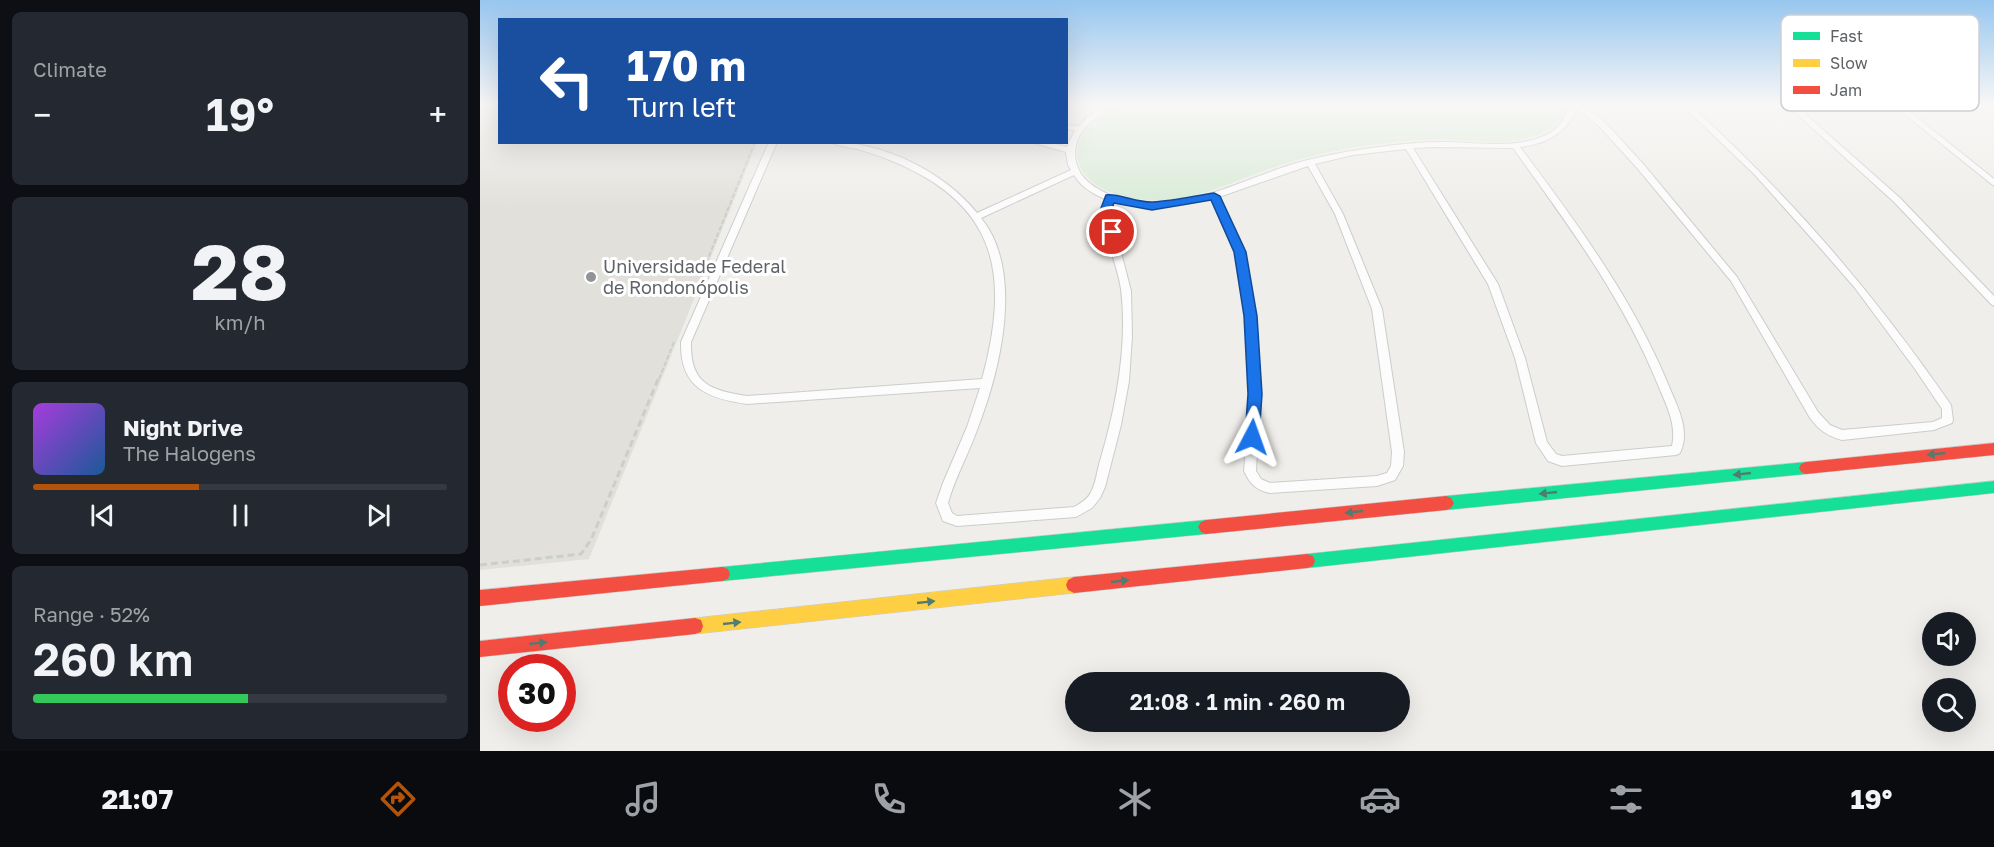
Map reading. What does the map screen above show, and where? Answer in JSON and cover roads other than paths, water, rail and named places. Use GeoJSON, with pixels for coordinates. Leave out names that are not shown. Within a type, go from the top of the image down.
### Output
{"type":"FeatureCollection","features":[{"type":"Feature","properties":{"kind":"street"},"geometry":{"type":"LineString","coordinates":[[1073,139],[1068,150],[1073,172],[1094,191],[1126,203],[1152,206],[1214,196],[1310,162],[1362,151],[1408,146],[1515,145],[1539,139]]}},
{"type":"Feature","properties":{"kind":"street"},"geometry":{"type":"LineString","coordinates":[[1616,139],[1734,279],[1814,415],[1825,428],[1842,435],[1934,426],[1948,420],[1947,408],[1878,308],[1774,189],[1726,139]]}},
{"type":"Feature","properties":{"kind":"street"},"geometry":{"type":"LineString","coordinates":[[1829,139],[1897,200],[1994,302]]}},
{"type":"Feature","properties":{"kind":"street"},"geometry":{"type":"LineString","coordinates":[[1940,139],[1994,183]]}},
{"type":"Feature","properties":{"kind":"street"},"geometry":{"type":"LineString","coordinates":[[772,144],[686,342],[687,366],[696,382],[726,397],[747,400],[986,382]]}},
{"type":"Feature","properties":{"kind":"street"},"geometry":{"type":"LineString","coordinates":[[842,144],[888,155],[926,172],[953,192],[976,216],[993,248],[1000,278],[998,329],[986,382],[972,428],[942,503],[947,517],[957,521],[1076,512],[1088,505],[1096,495],[1114,435],[1124,377],[1126,290],[1107,215],[1110,198]]}},
{"type":"Feature","properties":{"kind":"street"},"geometry":{"type":"LineString","coordinates":[[1042,144],[1068,150]]}},
{"type":"Feature","properties":{"kind":"street"},"geometry":{"type":"LineString","coordinates":[[1408,146],[1493,284],[1520,358],[1542,443],[1552,458],[1562,461],[1676,450],[1680,430],[1660,375],[1631,311],[1515,145]]}},
{"type":"Feature","properties":{"kind":"street"},"geometry":{"type":"LineString","coordinates":[[1214,196],[1240,252],[1250,316],[1255,394],[1250,471],[1254,481],[1261,487],[1270,488],[1377,481],[1391,477],[1397,466],[1398,452],[1377,309],[1339,214],[1310,162]]}},
{"type":"Feature","properties":{"kind":"street"},"geometry":{"type":"LineString","coordinates":[[1981,172],[1994,170]]}},
{"type":"Feature","properties":{"kind":"street"},"geometry":{"type":"LineString","coordinates":[[976,216],[1073,172]]}},
{"type":"Feature","properties":{"kind":"street"},"geometry":{"type":"LineString","coordinates":[[480,598],[1994,449]]}},
{"type":"Feature","properties":{"kind":"street"},"geometry":{"type":"LineString","coordinates":[[480,649],[1994,487]]}},
{"type":"Feature","properties":{"kind":"place","name":"Universidade Federal de Rondonópolis"},"geometry":{"type":"Point","coordinates":[591,277]}}]}
